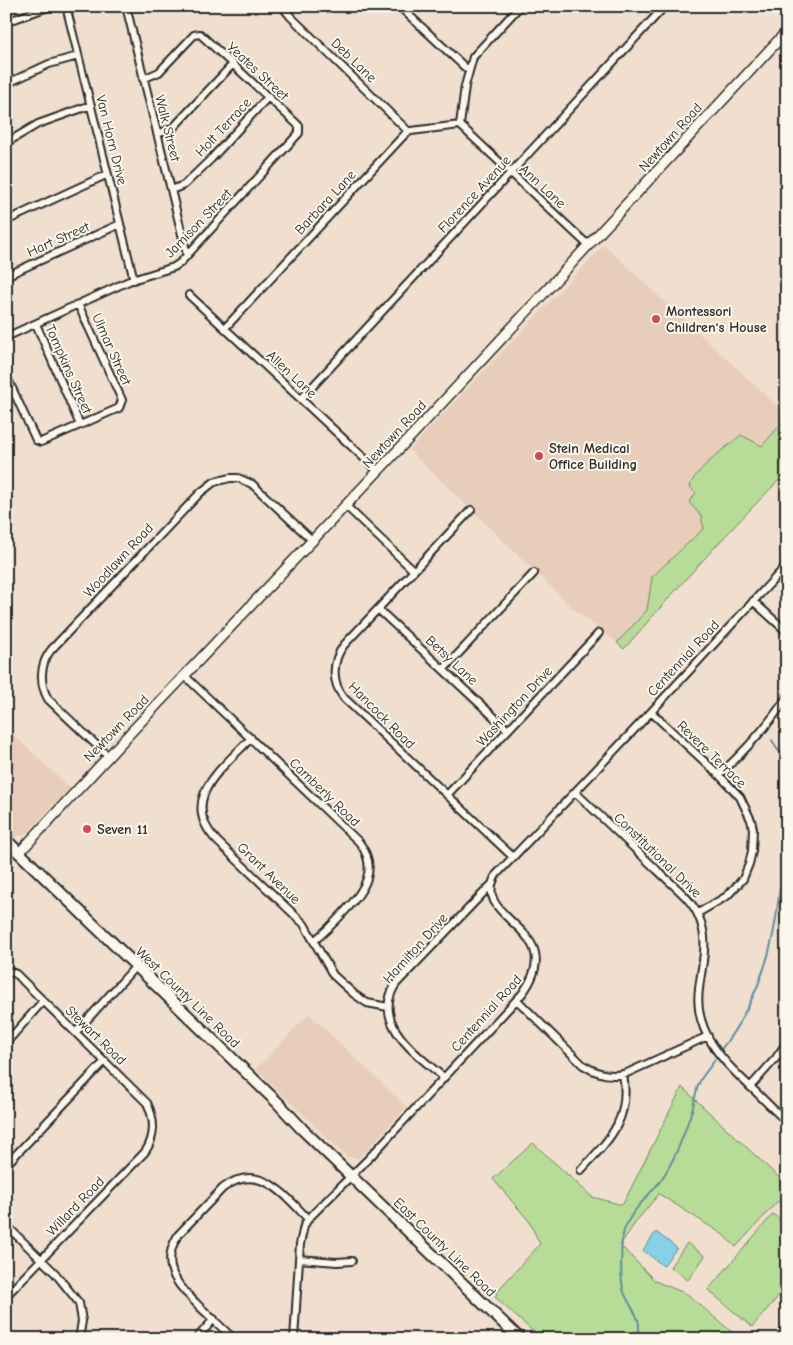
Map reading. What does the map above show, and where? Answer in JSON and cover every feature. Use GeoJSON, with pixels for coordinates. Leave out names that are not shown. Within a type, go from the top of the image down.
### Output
{"type":"FeatureCollection","features":[{"type":"Feature","properties":{"kind":"main road","name":"West County Line Road"},"geometry":{"type":"LineString","coordinates":[[6,840],[350,1176]]}},
{"type":"Feature","properties":{"kind":"main road","name":"East County Line Road"},"geometry":{"type":"LineString","coordinates":[[350,1176],[520,1339]]}},
{"type":"Feature","properties":{"kind":"street"},"geometry":{"type":"LineString","coordinates":[[6,22],[51,6]]}},
{"type":"Feature","properties":{"kind":"street","name":"Van Horn Drive"},"geometry":{"type":"LineString","coordinates":[[66,6],[134,280]]}},
{"type":"Feature","properties":{"kind":"street","name":"Walk Street"},"geometry":{"type":"LineString","coordinates":[[126,6],[187,255]]}},
{"type":"Feature","properties":{"kind":"street","name":"Deb Lane"},"geometry":{"type":"LineString","coordinates":[[282,6],[408,132]]}},
{"type":"Feature","properties":{"kind":"street"},"geometry":{"type":"LineString","coordinates":[[399,6],[469,71]]}},
{"type":"Feature","properties":{"kind":"street"},"geometry":{"type":"LineString","coordinates":[[408,132],[460,126],[471,62],[478,50],[520,6]]}},
{"type":"Feature","properties":{"kind":"street","name":"Florence Avenue"},"geometry":{"type":"LineString","coordinates":[[301,399],[665,6]]}},
{"type":"Feature","properties":{"kind":"street","name":"Newtown Road"},"geometry":{"type":"LineString","coordinates":[[20,853],[108,756],[313,541],[588,245],[621,212],[787,31]]}},
{"type":"Feature","properties":{"kind":"street","name":"Yeates Street"},"geometry":{"type":"LineString","coordinates":[[143,78],[159,72],[194,35],[200,34],[297,124],[299,129]]}},
{"type":"Feature","properties":{"kind":"street"},"geometry":{"type":"LineString","coordinates":[[6,84],[49,64],[78,56]]}},
{"type":"Feature","properties":{"kind":"street"},"geometry":{"type":"LineString","coordinates":[[157,134],[168,131],[176,125],[233,64]]}},
{"type":"Feature","properties":{"kind":"street","name":"Holt Terrace"},"geometry":{"type":"LineString","coordinates":[[171,190],[184,185],[211,159],[268,97]]}},
{"type":"Feature","properties":{"kind":"street"},"geometry":{"type":"LineString","coordinates":[[6,143],[46,120],[91,105]]}},
{"type":"Feature","properties":{"kind":"street","name":"Ann Lane"},"geometry":{"type":"LineString","coordinates":[[460,126],[588,245]]}},
{"type":"Feature","properties":{"kind":"street","name":"Jamison Street"},"geometry":{"type":"LineString","coordinates":[[6,337],[134,280],[174,267],[298,136],[299,129]]}},
{"type":"Feature","properties":{"kind":"street","name":"Barbara Lane"},"geometry":{"type":"LineString","coordinates":[[225,328],[408,132]]}},
{"type":"Feature","properties":{"kind":"street"},"geometry":{"type":"LineString","coordinates":[[6,221],[108,174]]}},
{"type":"Feature","properties":{"kind":"street","name":"Hart Street"},"geometry":{"type":"LineString","coordinates":[[6,276],[120,224]]}},
{"type":"Feature","properties":{"kind":"street","name":"Allen Lane"},"geometry":{"type":"LineString","coordinates":[[189,295],[378,471]]}},
{"type":"Feature","properties":{"kind":"street","name":"Ulmar Street"},"geometry":{"type":"LineString","coordinates":[[78,304],[122,400],[119,408],[80,425]]}},
{"type":"Feature","properties":{"kind":"street","name":"Tompkins Street"},"geometry":{"type":"LineString","coordinates":[[36,324],[80,425]]}},
{"type":"Feature","properties":{"kind":"street"},"geometry":{"type":"LineString","coordinates":[[6,375],[38,442],[44,442],[80,425]]}},
{"type":"Feature","properties":{"kind":"street"},"geometry":{"type":"LineString","coordinates":[[6,396],[14,393]]}},
{"type":"Feature","properties":{"kind":"street","name":"Woodlawn Road"},"geometry":{"type":"LineString","coordinates":[[108,756],[48,699],[42,677],[43,664],[51,650],[153,542],[208,486],[230,478],[245,480],[252,484],[313,541]]}},
{"type":"Feature","properties":{"kind":"street"},"geometry":{"type":"LineString","coordinates":[[346,506],[413,570]]}},
{"type":"Feature","properties":{"kind":"street","name":"Hancock Road"},"geometry":{"type":"LineString","coordinates":[[471,510],[413,570],[339,652],[334,669],[338,689],[344,698],[513,857]]}},
{"type":"Feature","properties":{"kind":"street","name":"Centennial Road"},"geometry":{"type":"LineString","coordinates":[[294,1339],[299,1259],[302,1234],[308,1219],[370,1157],[517,1000],[532,980],[535,973],[536,956],[534,948],[525,934],[493,902],[490,891],[496,875],[787,564]]}},
{"type":"Feature","properties":{"kind":"street"},"geometry":{"type":"LineString","coordinates":[[444,669],[534,573]]}},
{"type":"Feature","properties":{"kind":"street"},"geometry":{"type":"LineString","coordinates":[[753,602],[787,632]]}},
{"type":"Feature","properties":{"kind":"street","name":"Betsy Lane"},"geometry":{"type":"LineString","coordinates":[[378,609],[508,730]]}},
{"type":"Feature","properties":{"kind":"street","name":"Washington Drive"},"geometry":{"type":"LineString","coordinates":[[447,795],[600,634]]}},
{"type":"Feature","properties":{"kind":"street","name":"Camberly Road"},"geometry":{"type":"LineString","coordinates":[[185,676],[359,842],[366,852],[369,873],[365,888],[332,925],[314,941]]}},
{"type":"Feature","properties":{"kind":"street"},"geometry":{"type":"LineString","coordinates":[[720,775],[767,726],[787,697]]}},
{"type":"Feature","properties":{"kind":"street","name":"Revere Terrace"},"geometry":{"type":"LineString","coordinates":[[650,712],[720,775],[740,797],[749,814],[753,829],[752,851],[746,873],[727,896],[698,913]]}},
{"type":"Feature","properties":{"kind":"street","name":"Grant Avenue"},"geometry":{"type":"LineString","coordinates":[[251,738],[206,787],[201,802],[203,821],[210,834],[304,924],[329,970],[354,994],[372,1006],[388,1008]]}},
{"type":"Feature","properties":{"kind":"street","name":"Constitutional Drive"},"geometry":{"type":"LineString","coordinates":[[575,792],[680,891],[698,913],[703,927],[705,947],[699,997],[702,1021],[708,1036],[713,1047],[724,1061],[787,1122]]}},
{"type":"Feature","properties":{"kind":"street","name":"Hamilton Drive"},"geometry":{"type":"LineString","coordinates":[[388,1008],[390,997],[396,984],[491,885]]}},
{"type":"Feature","properties":{"kind":"street"},"geometry":{"type":"LineString","coordinates":[[76,1032],[136,966]]}},
{"type":"Feature","properties":{"kind":"street","name":"Stewart Road"},"geometry":{"type":"LineString","coordinates":[[6,970],[16,974],[147,1103],[151,1111],[154,1129]]}},
{"type":"Feature","properties":{"kind":"street"},"geometry":{"type":"LineString","coordinates":[[517,1000],[583,1064],[606,1075],[623,1074],[708,1036]]}},
{"type":"Feature","properties":{"kind":"street"},"geometry":{"type":"LineString","coordinates":[[6,1043],[43,1001]]}},
{"type":"Feature","properties":{"kind":"street"},"geometry":{"type":"LineString","coordinates":[[388,1008],[395,1031],[444,1078]]}},
{"type":"Feature","properties":{"kind":"street"},"geometry":{"type":"LineString","coordinates":[[750,1087],[787,1042]]}},
{"type":"Feature","properties":{"kind":"street"},"geometry":{"type":"LineString","coordinates":[[6,1165],[105,1061]]}},
{"type":"Feature","properties":{"kind":"street"},"geometry":{"type":"LineString","coordinates":[[581,1170],[617,1128],[625,1100],[623,1074]]}},
{"type":"Feature","properties":{"kind":"street","name":"Willard Road"},"geometry":{"type":"LineString","coordinates":[[6,1296],[145,1152],[150,1144],[154,1129]]}},
{"type":"Feature","properties":{"kind":"street"},"geometry":{"type":"LineString","coordinates":[[234,1339],[179,1286],[172,1272],[170,1256],[174,1241],[183,1229],[223,1188],[230,1183],[244,1178],[261,1180],[275,1186],[308,1219]]}},
{"type":"Feature","properties":{"kind":"street"},"geometry":{"type":"LineString","coordinates":[[6,1224],[64,1283],[79,1303],[82,1321],[79,1339]]}},
{"type":"Feature","properties":{"kind":"street"},"geometry":{"type":"LineString","coordinates":[[299,1259],[337,1262],[352,1261]]}},
{"type":"Feature","properties":{"kind":"street"},"geometry":{"type":"LineString","coordinates":[[196,1339],[214,1319]]}},
{"type":"Feature","properties":{"kind":"shaded area"},"geometry":{"type":"Polygon","coordinates":[[[604,245],[787,415],[762,447],[741,435],[717,455],[691,481],[696,493],[689,502],[703,517],[702,522],[705,528],[652,577],[647,610],[617,643],[575,610],[409,450],[604,245]]]}},
{"type":"Feature","properties":{"kind":"shaded area"},"geometry":{"type":"Polygon","coordinates":[[[6,728],[70,788],[25,835],[12,837],[6,830],[6,728]]]}},
{"type":"Feature","properties":{"kind":"shaded area"},"geometry":{"type":"Polygon","coordinates":[[[309,1014],[407,1107],[359,1158],[347,1157],[256,1069],[309,1014]]]}},
{"type":"Feature","properties":{"kind":"green space"},"geometry":{"type":"Polygon","coordinates":[[[787,417],[787,472],[704,559],[624,649],[617,643],[647,610],[652,577],[704,528],[702,517],[689,502],[696,493],[690,487],[692,481],[712,459],[741,435],[762,446],[787,417]]]}},
{"type":"Feature","properties":{"kind":"green space"},"geometry":{"type":"Polygon","coordinates":[[[682,1087],[787,1185],[787,1201],[777,1202],[736,1247],[722,1234],[659,1194],[620,1245],[655,1281],[687,1294],[740,1339],[541,1339],[495,1297],[501,1287],[540,1244],[529,1221],[493,1179],[533,1143],[592,1197],[623,1204],[682,1087]]]}},
{"type":"Feature","properties":{"kind":"green space"},"geometry":{"type":"Polygon","coordinates":[[[773,1214],[787,1226],[787,1286],[752,1327],[708,1290],[773,1214]]]}},
{"type":"Feature","properties":{"kind":"green space"},"geometry":{"type":"Polygon","coordinates":[[[687,1243],[705,1256],[688,1280],[670,1267],[687,1243]]]}},
{"type":"Feature","properties":{"kind":"water"},"geometry":{"type":"Polygon","coordinates":[[[656,1232],[677,1248],[663,1266],[643,1250],[656,1232]]]}},
{"type":"Feature","properties":{"kind":"waterway"},"geometry":{"type":"LineString","coordinates":[[772,740],[777,749],[787,758]]}},
{"type":"Feature","properties":{"kind":"waterway"},"geometry":{"type":"LineString","coordinates":[[720,1051],[749,1004],[769,954],[781,880],[787,858]]}},
{"type":"Feature","properties":{"kind":"waterway"},"geometry":{"type":"LineString","coordinates":[[637,1339],[639,1324],[635,1312],[625,1296],[622,1283],[621,1252],[624,1231],[627,1222],[637,1207],[661,1180],[671,1163],[687,1126],[699,1084],[715,1059]]}},
{"type":"Feature","properties":{"kind":"place","name":"Montessori Children's House"},"geometry":{"type":"Point","coordinates":[656,319]}},
{"type":"Feature","properties":{"kind":"place","name":"Stein Medical Office Building"},"geometry":{"type":"Point","coordinates":[539,456]}},
{"type":"Feature","properties":{"kind":"place","name":"Seven 11"},"geometry":{"type":"Point","coordinates":[87,829]}}]}
